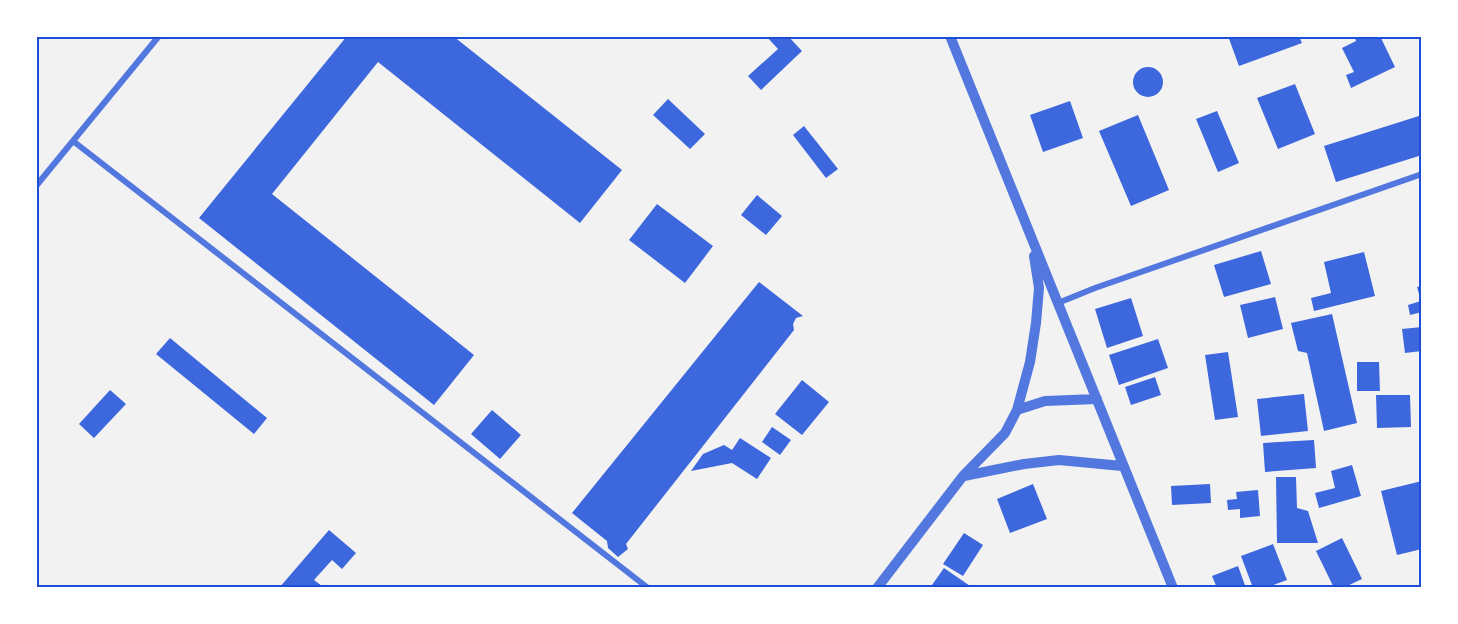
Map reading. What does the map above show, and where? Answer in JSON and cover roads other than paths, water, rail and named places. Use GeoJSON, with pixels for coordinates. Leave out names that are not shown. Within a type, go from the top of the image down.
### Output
{"type":"FeatureCollection","features":[{"type":"Feature","properties":{"kind":"street"},"geometry":{"type":"LineString","coordinates":[[36,186],[159,36]]}},
{"type":"Feature","properties":{"kind":"street"},"geometry":{"type":"LineString","coordinates":[[950,36],[1173,588]]}},
{"type":"Feature","properties":{"kind":"street"},"geometry":{"type":"LineString","coordinates":[[73,141],[648,588]]}},
{"type":"Feature","properties":{"kind":"street"},"geometry":{"type":"LineString","coordinates":[[1058,303],[1422,174]]}},
{"type":"Feature","properties":{"kind":"street"},"geometry":{"type":"LineString","coordinates":[[877,588],[963,476],[1005,433],[1017,410],[1030,362],[1039,288],[1031,238]]}},
{"type":"Feature","properties":{"kind":"street"},"geometry":{"type":"LineString","coordinates":[[1017,410],[1045,402],[1097,399]]}},
{"type":"Feature","properties":{"kind":"street"},"geometry":{"type":"LineString","coordinates":[[963,476],[1023,464],[1059,460],[1122,466]]}}]}
